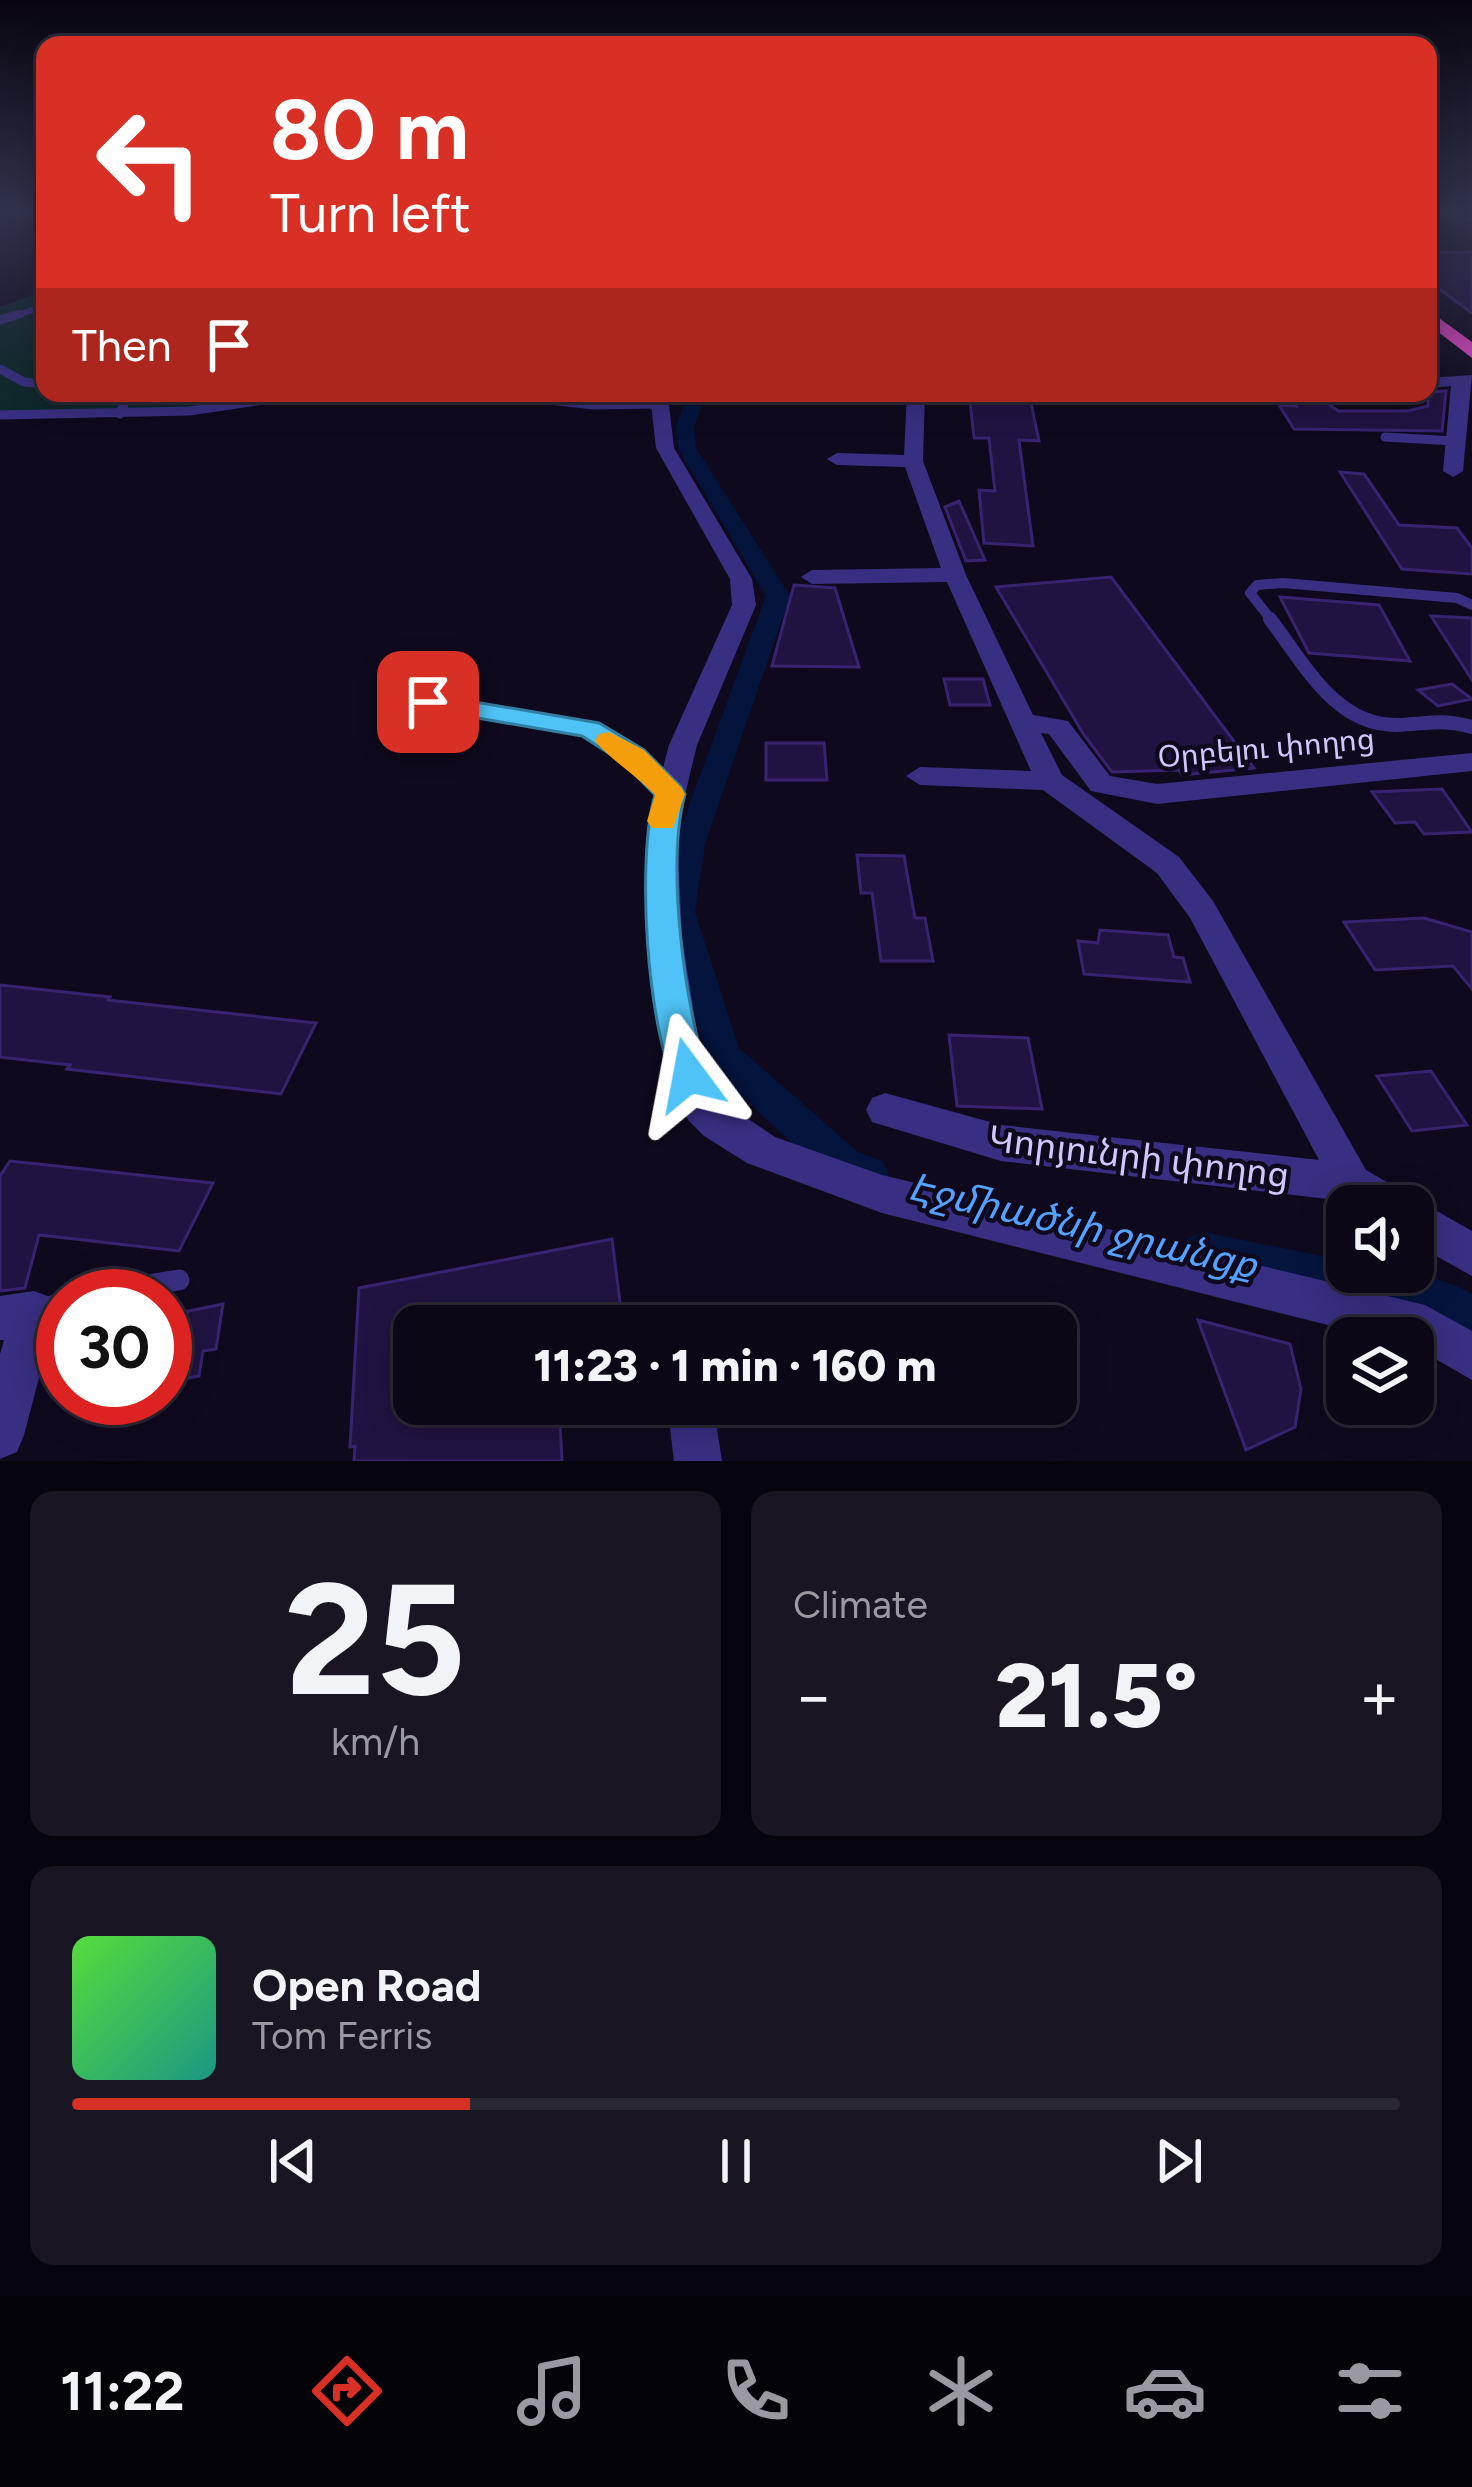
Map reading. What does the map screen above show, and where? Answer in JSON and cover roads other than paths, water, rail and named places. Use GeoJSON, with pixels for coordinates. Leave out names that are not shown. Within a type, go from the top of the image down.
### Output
{"type":"FeatureCollection","features":[{"type":"Feature","properties":{"kind":"highway"},"geometry":{"type":"LineString","coordinates":[[1437,304],[1472,332]]}},
{"type":"Feature","properties":{"kind":"highway"},"geometry":{"type":"LineString","coordinates":[[1437,327],[1472,352]]}},
{"type":"Feature","properties":{"kind":"street"},"geometry":{"type":"LineString","coordinates":[[1453,470],[1466,382]]}},
{"type":"Feature","properties":{"kind":"street"},"geometry":{"type":"LineString","coordinates":[[666,402],[665,448],[741,579],[744,605],[662,824],[660,873],[679,1043],[699,1106],[738,1135],[794,1165],[882,1194],[1425,1327],[1472,1357]]}},
{"type":"Feature","properties":{"kind":"street"},"geometry":{"type":"LineString","coordinates":[[916,402],[913,461],[955,575],[1050,781],[1168,865],[1191,895],[1352,1183]]}},
{"type":"Feature","properties":{"kind":"street"},"geometry":{"type":"LineString","coordinates":[[837,459],[913,461]]}},
{"type":"Feature","properties":{"kind":"street"},"geometry":{"type":"LineString","coordinates":[[812,577],[955,575]]}},
{"type":"Feature","properties":{"kind":"street","name":"Օրբելու փողոց"},"geometry":{"type":"LineString","coordinates":[[1022,722],[1058,727],[1101,784],[1156,794],[1472,762]]}},
{"type":"Feature","properties":{"kind":"street"},"geometry":{"type":"LineString","coordinates":[[920,776],[1050,781]]}},
{"type":"Feature","properties":{"kind":"street","name":"Կորյունրի փողոց"},"geometry":{"type":"LineString","coordinates":[[885,1110],[1001,1143],[1355,1185]]}},
{"type":"Feature","properties":{"kind":"street"},"geometry":{"type":"LineString","coordinates":[[1434,1232],[1472,1255]]}},
{"type":"Feature","properties":{"kind":"street"},"geometry":{"type":"LineString","coordinates":[[0,1435],[32,1311]]}},
{"type":"Feature","properties":{"kind":"street"},"geometry":{"type":"LineString","coordinates":[[693,1425],[698,1461]]}},
{"type":"Feature","properties":{"kind":"lane"},"geometry":{"type":"LineString","coordinates":[[0,320],[36,309]]}},
{"type":"Feature","properties":{"kind":"lane"},"geometry":{"type":"LineString","coordinates":[[0,369],[36,383]]}},
{"type":"Feature","properties":{"kind":"lane"},"geometry":{"type":"LineString","coordinates":[[120,414],[125,402]]}},
{"type":"Feature","properties":{"kind":"lane"},"geometry":{"type":"LineString","coordinates":[[0,415],[120,414],[272,402]]}},
{"type":"Feature","properties":{"kind":"lane"},"geometry":{"type":"LineString","coordinates":[[577,402],[593,406],[630,402]]}},
{"type":"Feature","properties":{"kind":"lane"},"geometry":{"type":"LineString","coordinates":[[1385,437],[1454,441]]}},
{"type":"Feature","properties":{"kind":"lane"},"geometry":{"type":"LineString","coordinates":[[1472,605],[1457,598],[1283,583],[1257,585],[1250,593],[1340,709],[1369,722],[1396,725],[1440,718],[1472,728]]}},
{"type":"Feature","properties":{"kind":"lane"},"geometry":{"type":"LineString","coordinates":[[428,702],[590,729],[634,756],[670,794]]}},
{"type":"Feature","properties":{"kind":"waterway","name":"Էջմիածնի ջրանցք"},"geometry":{"type":"LineString","coordinates":[[694,402],[685,427],[687,448],[778,596],[690,844],[679,912],[724,1057],[844,1165],[869,1175]]}},
{"type":"Feature","properties":{"kind":"waterway","name":"Էջմիածնի ջրանցք"},"geometry":{"type":"LineString","coordinates":[[1203,1253],[1444,1302],[1472,1319]]}}]}
